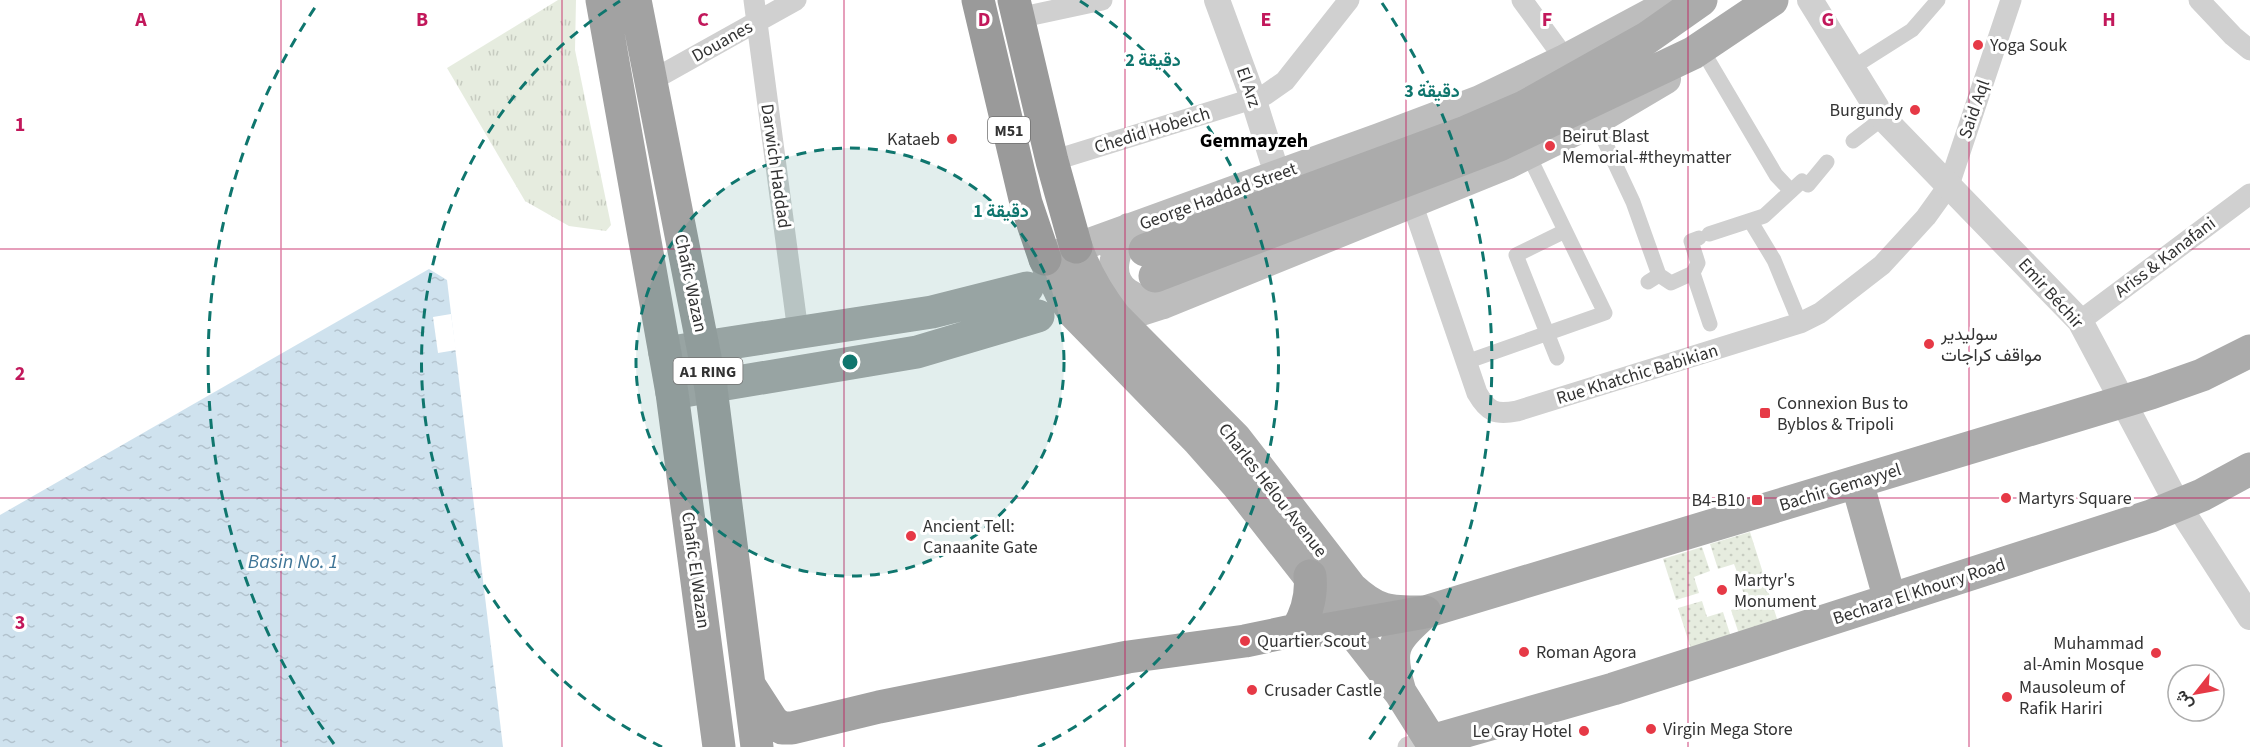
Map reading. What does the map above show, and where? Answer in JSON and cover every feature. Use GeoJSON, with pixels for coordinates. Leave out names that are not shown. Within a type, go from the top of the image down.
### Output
{"type":"FeatureCollection","features":[{"type":"Feature","properties":{"kind":"highway","name":"Chafic Wazan"},"geometry":{"type":"LineString","coordinates":[[635,0],[649,82],[711,387],[756,747]]}},
{"type":"Feature","properties":{"kind":"highway","name":"M51"},"geometry":{"type":"LineString","coordinates":[[978,0],[1026,203],[1045,259]]}},
{"type":"Feature","properties":{"kind":"highway","name":"M51"},"geometry":{"type":"LineString","coordinates":[[1016,9],[1052,161],[1076,247]]}},
{"type":"Feature","properties":{"kind":"highway","name":"Chafic Wazan"},"geometry":{"type":"LineString","coordinates":[[604,11],[672,393]]}},
{"type":"Feature","properties":{"kind":"highway","name":"Chafic El Wazan"},"geometry":{"type":"LineString","coordinates":[[672,393],[719,747]]}},
{"type":"Feature","properties":{"kind":"highway"},"geometry":{"type":"LineString","coordinates":[[1297,630],[1308,607],[1310,576]]}},
{"type":"Feature","properties":{"kind":"highway"},"geometry":{"type":"LineString","coordinates":[[748,684],[773,722],[782,728],[792,728],[879,707],[1128,657],[1245,641],[1297,630],[1324,630],[1425,612]]}},
{"type":"Feature","properties":{"kind":"main road","name":"George Haddad Street"},"geometry":{"type":"LineString","coordinates":[[1099,320],[1148,264],[1277,174],[1480,100],[1565,59],[1668,4],[1685,0]]}},
{"type":"Feature","properties":{"kind":"main road","name":"George Haddad Street"},"geometry":{"type":"LineString","coordinates":[[1148,264],[1524,107],[1647,38],[1701,0]]}},
{"type":"Feature","properties":{"kind":"main road","name":"George Haddad Street"},"geometry":{"type":"LineString","coordinates":[[1148,264],[1499,145],[1697,50],[1772,0]]}},
{"type":"Feature","properties":{"kind":"main road","name":"George Haddad Street"},"geometry":{"type":"LineString","coordinates":[[1045,259],[1076,247],[1148,264],[1412,203],[1528,154],[1595,121],[1666,79],[1681,68],[1697,50]]}},
{"type":"Feature","properties":{"kind":"main road","name":"Charles Hélou Avenue"},"geometry":{"type":"LineString","coordinates":[[1076,247],[1089,279],[1099,320],[1271,525],[1400,692]]}},
{"type":"Feature","properties":{"kind":"main road","name":"Charles Hélou Avenue"},"geometry":{"type":"LineString","coordinates":[[1045,259],[1061,292],[1099,320],[1235,438],[1351,588],[1364,599],[1393,613],[1425,612]]}},
{"type":"Feature","properties":{"kind":"main road"},"geometry":{"type":"LineString","coordinates":[[665,353],[932,312],[1033,302],[917,352],[672,393]]}},
{"type":"Feature","properties":{"kind":"main road","name":"Bachir Gemayyel"},"geometry":{"type":"LineString","coordinates":[[1425,612],[2122,402],[2202,375],[2250,351]]}},
{"type":"Feature","properties":{"kind":"main road","name":"Bechara El Khoury Road"},"geometry":{"type":"LineString","coordinates":[[1424,745],[1613,689],[2151,516],[2178,506],[2250,469]]}},
{"type":"Feature","properties":{"kind":"main road"},"geometry":{"type":"LineString","coordinates":[[1857,482],[1890,600]]}},
{"type":"Feature","properties":{"kind":"main road"},"geometry":{"type":"LineString","coordinates":[[1424,745],[1400,692],[1393,666],[1394,648],[1398,639],[1425,612]]}},
{"type":"Feature","properties":{"kind":"street","name":"Darwich Haddad"},"geometry":{"type":"LineString","coordinates":[[754,0],[798,332]]}},
{"type":"Feature","properties":{"kind":"street","name":"Douanes"},"geometry":{"type":"LineString","coordinates":[[649,82],[795,0]]}},
{"type":"Feature","properties":{"kind":"street"},"geometry":{"type":"LineString","coordinates":[[1016,9],[1099,0]]}},
{"type":"Feature","properties":{"kind":"street","name":"El Arz"},"geometry":{"type":"LineString","coordinates":[[1217,0],[1253,98],[1277,174]]}},
{"type":"Feature","properties":{"kind":"street","name":"Chedid Hobeich"},"geometry":{"type":"LineString","coordinates":[[1052,161],[1276,89],[1285,81],[1349,0]]}},
{"type":"Feature","properties":{"kind":"street"},"geometry":{"type":"LineString","coordinates":[[1522,0],[1565,59]]}},
{"type":"Feature","properties":{"kind":"street","name":"Emir Béchir"},"geometry":{"type":"LineString","coordinates":[[1810,0],[1883,117],[2080,321],[2178,506],[2250,617]]}},
{"type":"Feature","properties":{"kind":"street"},"geometry":{"type":"LineString","coordinates":[[1852,68],[1912,30],[1938,0]]}},
{"type":"Feature","properties":{"kind":"street","name":"Said Aql"},"geometry":{"type":"LineString","coordinates":[[1949,185],[2011,0]]}},
{"type":"Feature","properties":{"kind":"street"},"geometry":{"type":"LineString","coordinates":[[2199,0],[2233,36],[2250,50]]}},
{"type":"Feature","properties":{"kind":"street"},"geometry":{"type":"LineString","coordinates":[[1697,50],[1776,175],[1791,191]]}},
{"type":"Feature","properties":{"kind":"street"},"geometry":{"type":"LineString","coordinates":[[1853,141],[1883,117]]}},
{"type":"Feature","properties":{"kind":"street"},"geometry":{"type":"LineString","coordinates":[[1595,121],[1633,202],[1654,279],[1671,283],[1693,273],[1698,263],[1691,241],[1764,216],[1802,181],[1808,185],[1827,162]]}},
{"type":"Feature","properties":{"kind":"street"},"geometry":{"type":"LineString","coordinates":[[1466,362],[1605,313],[1528,154]]}},
{"type":"Feature","properties":{"kind":"street","name":"Rue Khatchic Babikian"},"geometry":{"type":"LineString","coordinates":[[1412,203],[1477,393],[1484,405],[1495,412],[1504,414],[1800,323],[1820,313],[1882,265],[1926,217],[1949,185]]}},
{"type":"Feature","properties":{"kind":"street","name":"Ariss & Kanafani"},"geometry":{"type":"LineString","coordinates":[[2080,321],[2250,194]]}},
{"type":"Feature","properties":{"kind":"street"},"geometry":{"type":"LineString","coordinates":[[1751,222],[1774,261],[1800,323]]}},
{"type":"Feature","properties":{"kind":"street"},"geometry":{"type":"LineString","coordinates":[[1557,358],[1516,255],[1565,231]]}},
{"type":"Feature","properties":{"kind":"street"},"geometry":{"type":"LineString","coordinates":[[1693,273],[1710,324]]}},
{"type":"Feature","properties":{"kind":"green space"},"geometry":{"type":"Polygon","coordinates":[[[558,0],[576,0],[575,50],[611,225],[606,231],[569,226],[525,201],[447,68],[558,0]]]}},
{"type":"Feature","properties":{"kind":"green space"},"geometry":{"type":"Polygon","coordinates":[[[1750,532],[1763,573],[1740,580],[1734,564],[1718,569],[1710,544],[1750,532]]]}},
{"type":"Feature","properties":{"kind":"green space"},"geometry":{"type":"Polygon","coordinates":[[[1702,547],[1710,571],[1694,577],[1699,593],[1676,600],[1663,559],[1702,547]]]}},
{"type":"Feature","properties":{"kind":"green space"},"geometry":{"type":"Polygon","coordinates":[[[1765,581],[1778,622],[1739,634],[1731,610],[1747,605],[1742,588],[1765,581]]]}},
{"type":"Feature","properties":{"kind":"green space"},"geometry":{"type":"Polygon","coordinates":[[[1702,601],[1707,617],[1723,612],[1731,637],[1691,649],[1678,608],[1702,601]]]}},
{"type":"Feature","properties":{"kind":"water","name":"Basin No. 1"},"geometry":{"type":"Polygon","coordinates":[[[429,269],[447,280],[503,747],[0,747],[0,515],[429,269]]]}},
{"type":"Feature","properties":{"kind":"pier"},"geometry":{"type":"Polygon","coordinates":[[[451,314],[456,350],[438,353],[433,317],[451,314]]]}},
{"type":"Feature","properties":{"kind":"place","name":"Yoga Souk"},"geometry":{"type":"Point","coordinates":[1978,45]}},
{"type":"Feature","properties":{"kind":"place","name":"Burgundy"},"geometry":{"type":"Point","coordinates":[1915,110]}},
{"type":"Feature","properties":{"kind":"place","name":"Kataeb"},"geometry":{"type":"Point","coordinates":[952,139]}},
{"type":"Feature","properties":{"kind":"place","name":"Beirut Blast Memorial-#theymatter"},"geometry":{"type":"Point","coordinates":[1550,146]}},
{"type":"Feature","properties":{"kind":"place","name":"سوليدير مواقف كراجات"},"geometry":{"type":"Point","coordinates":[1929,344]}},
{"type":"Feature","properties":{"kind":"place","name":"Connexion Bus to Byblos & Tripoli"},"geometry":{"type":"Point","coordinates":[1765,413]}},
{"type":"Feature","properties":{"kind":"place","name":"Martyrs Square"},"geometry":{"type":"Point","coordinates":[2006,498]}},
{"type":"Feature","properties":{"kind":"place","name":"B4-B10"},"geometry":{"type":"Point","coordinates":[1757,500]}},
{"type":"Feature","properties":{"kind":"place","name":"Ancient Tell: Canaanite Gate"},"geometry":{"type":"Point","coordinates":[911,536]}},
{"type":"Feature","properties":{"kind":"place","name":"Martyr's Monument"},"geometry":{"type":"Point","coordinates":[1722,590]}},
{"type":"Feature","properties":{"kind":"place","name":"Quartier Scout"},"geometry":{"type":"Point","coordinates":[1245,641]}},
{"type":"Feature","properties":{"kind":"place","name":"Roman Agora"},"geometry":{"type":"Point","coordinates":[1524,652]}},
{"type":"Feature","properties":{"kind":"place","name":"Muhammad al-Amin Mosque"},"geometry":{"type":"Point","coordinates":[2156,653]}},
{"type":"Feature","properties":{"kind":"place","name":"Crusader Castle"},"geometry":{"type":"Point","coordinates":[1252,690]}},
{"type":"Feature","properties":{"kind":"place","name":"Mausoleum of Rafik Hariri"},"geometry":{"type":"Point","coordinates":[2007,697]}},
{"type":"Feature","properties":{"kind":"place","name":"Virgin Mega Store"},"geometry":{"type":"Point","coordinates":[1651,729]}},
{"type":"Feature","properties":{"kind":"place","name":"Le Gray Hotel"},"geometry":{"type":"Point","coordinates":[1584,731]}},
{"type":"Feature","properties":{"kind":"district","name":"Gemmayzeh"},"geometry":{"type":"Point","coordinates":[1254,140]}}]}
